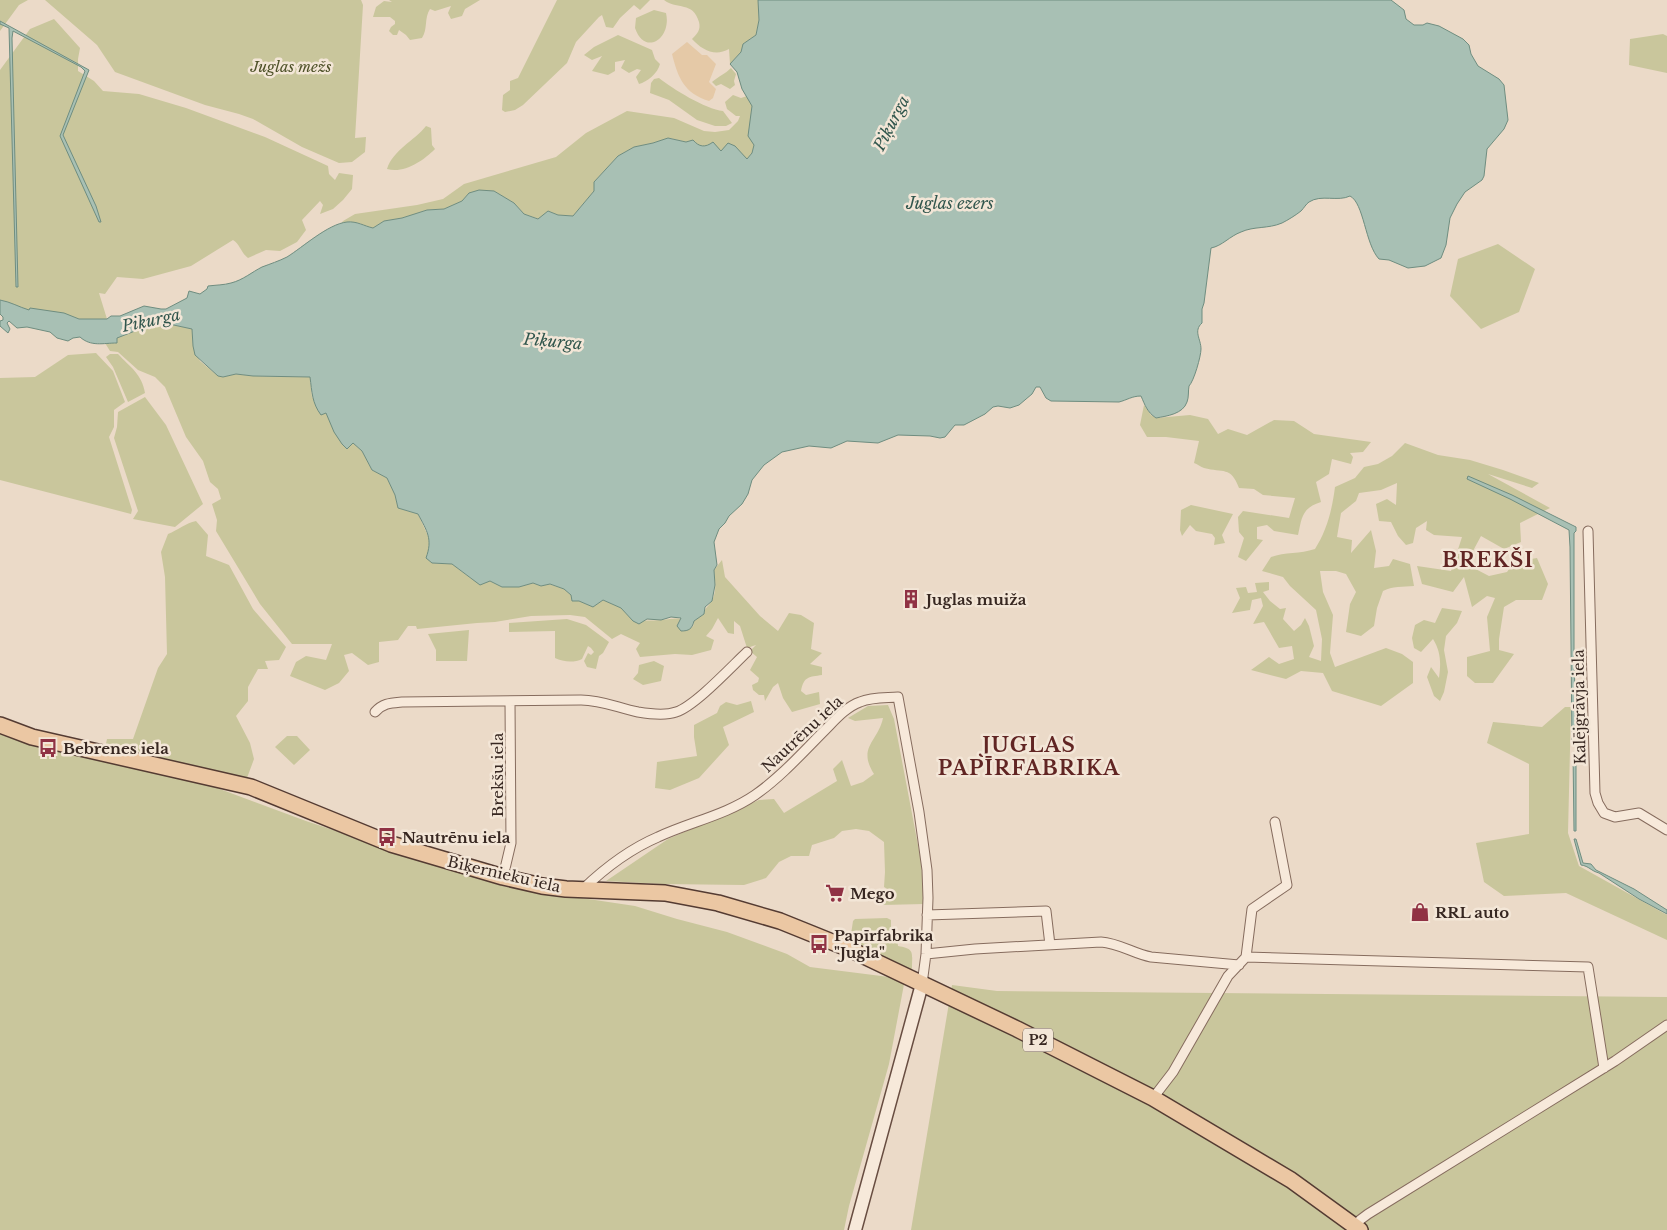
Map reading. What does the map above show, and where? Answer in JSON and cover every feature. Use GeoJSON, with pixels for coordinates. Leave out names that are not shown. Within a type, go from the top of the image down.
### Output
{"type":"FeatureCollection","features":[{"type":"Feature","properties":{"kind":"main road","name":"Biķernieku iela"},"geometry":{"type":"LineString","coordinates":[[0,725],[32,737],[251,787],[391,844],[503,877],[542,886],[566,889],[584,888],[666,893],[718,903],[794,927],[847,948],[922,984]]}},
{"type":"Feature","properties":{"kind":"main road","name":"P2"},"geometry":{"type":"LineString","coordinates":[[922,984],[1017,1029],[1153,1098],[1291,1180],[1358,1228]]}},
{"type":"Feature","properties":{"kind":"main road"},"geometry":{"type":"LineString","coordinates":[[855,1230],[922,984]]}},
{"type":"Feature","properties":{"kind":"street","name":"Kalējgrāvja iela"},"geometry":{"type":"LineString","coordinates":[[1588,530],[1595,793],[1604,813],[1615,817],[1638,813],[1667,830]]}},
{"type":"Feature","properties":{"kind":"street"},"geometry":{"type":"LineString","coordinates":[[376,712],[381,706],[388,703],[594,700],[636,712],[651,714],[677,712],[693,702],[747,652]]}},
{"type":"Feature","properties":{"kind":"street","name":"Nautrēnu iela"},"geometry":{"type":"LineString","coordinates":[[584,888],[629,852],[658,837],[736,806],[758,793],[838,717],[854,705],[871,698],[898,697],[926,859],[928,898],[926,954],[922,984]]}},
{"type":"Feature","properties":{"kind":"street","name":"Brekšu iela"},"geometry":{"type":"LineString","coordinates":[[503,877],[511,843],[510,701]]}},
{"type":"Feature","properties":{"kind":"street"},"geometry":{"type":"LineString","coordinates":[[1153,1098],[1173,1072],[1228,976],[1246,957],[1252,909],[1287,885],[1275,822]]}},
{"type":"Feature","properties":{"kind":"street"},"geometry":{"type":"LineString","coordinates":[[927,915],[1046,911],[1050,945]]}},
{"type":"Feature","properties":{"kind":"street"},"geometry":{"type":"LineString","coordinates":[[926,954],[1101,942],[1112,943],[1139,955],[1151,958],[1239,965]]}},
{"type":"Feature","properties":{"kind":"street"},"geometry":{"type":"LineString","coordinates":[[1246,957],[1588,967],[1604,1068]]}},
{"type":"Feature","properties":{"kind":"street"},"geometry":{"type":"LineString","coordinates":[[1358,1228],[1360,1220],[1368,1214],[1604,1068],[1667,1025]]}},
{"type":"Feature","properties":{"kind":"green space"},"geometry":{"type":"Polygon","coordinates":[[[0,0],[28,0],[19,5],[0,31],[0,0]]]}},
{"type":"Feature","properties":{"kind":"green space","name":"Juglas mežs"},"geometry":{"type":"Polygon","coordinates":[[[45,0],[361,0],[363,5],[355,138],[366,137],[365,152],[352,162],[339,163],[302,147],[253,119],[205,105],[115,72],[97,45],[45,0]]]}},
{"type":"Feature","properties":{"kind":"green space"},"geometry":{"type":"Polygon","coordinates":[[[389,0],[480,0],[465,9],[462,16],[451,19],[448,13],[451,6],[435,11],[430,9],[422,38],[410,40],[399,30],[397,35],[393,35],[389,31],[395,24],[395,21],[390,17],[373,17],[376,7],[384,1],[392,2],[389,0]]]}},
{"type":"Feature","properties":{"kind":"green space"},"geometry":{"type":"Polygon","coordinates":[[[557,0],[650,0],[640,10],[634,5],[620,18],[613,28],[606,27],[602,15],[599,17],[576,42],[567,63],[523,105],[515,110],[505,112],[502,110],[503,95],[510,90],[510,81],[518,78],[557,0]]]}},
{"type":"Feature","properties":{"kind":"green space"},"geometry":{"type":"Polygon","coordinates":[[[664,0],[758,0],[759,20],[756,35],[743,44],[741,52],[730,64],[729,49],[719,52],[709,51],[692,39],[699,30],[699,22],[693,11],[664,0]]]}},
{"type":"Feature","properties":{"kind":"green space"},"geometry":{"type":"Polygon","coordinates":[[[654,10],[666,13],[667,22],[661,36],[651,43],[639,37],[635,28],[636,18],[654,10]]]}},
{"type":"Feature","properties":{"kind":"green space"},"geometry":{"type":"Polygon","coordinates":[[[54,19],[80,48],[78,71],[94,81],[103,91],[139,94],[186,108],[265,137],[328,166],[329,174],[335,180],[339,173],[353,175],[352,189],[333,209],[320,214],[323,205],[320,201],[302,220],[306,230],[297,242],[280,251],[266,250],[248,258],[233,240],[191,266],[143,279],[117,277],[105,294],[99,293],[107,319],[79,319],[35,312],[0,300],[0,70],[30,29],[54,19]]]}},
{"type":"Feature","properties":{"kind":"green space"},"geometry":{"type":"Polygon","coordinates":[[[1663,34],[1667,36],[1667,73],[1629,65],[1630,39],[1663,34]]]}},
{"type":"Feature","properties":{"kind":"green space"},"geometry":{"type":"Polygon","coordinates":[[[618,35],[652,50],[655,59],[660,64],[652,77],[639,84],[636,77],[641,70],[637,69],[629,73],[621,68],[625,60],[615,62],[615,71],[608,75],[592,71],[602,56],[592,60],[584,55],[594,47],[618,35]]]}},
{"type":"Feature","properties":{"kind":"green space"},"geometry":{"type":"Polygon","coordinates":[[[731,68],[736,74],[735,85],[730,89],[721,84],[716,86],[712,82],[726,72],[731,68]]]}},
{"type":"Feature","properties":{"kind":"green space"},"geometry":{"type":"Polygon","coordinates":[[[659,78],[699,103],[723,111],[732,123],[726,126],[715,126],[697,120],[669,100],[650,93],[651,83],[654,79],[659,78]]]}},
{"type":"Feature","properties":{"kind":"green space"},"geometry":{"type":"Polygon","coordinates":[[[733,95],[741,98],[747,96],[752,106],[754,145],[752,153],[747,159],[712,147],[669,138],[634,147],[618,156],[594,182],[594,191],[573,216],[558,215],[548,211],[539,219],[524,214],[514,203],[494,191],[469,193],[462,201],[444,209],[427,210],[402,218],[384,221],[373,228],[359,223],[341,224],[355,214],[417,205],[443,199],[464,184],[556,157],[586,133],[627,111],[674,118],[704,131],[729,130],[738,121],[740,116],[736,116],[727,109],[725,102],[733,95]]]}},
{"type":"Feature","properties":{"kind":"green space"},"geometry":{"type":"Polygon","coordinates":[[[426,126],[431,128],[432,145],[435,149],[425,158],[406,168],[400,170],[387,169],[394,156],[426,126]]]}},
{"type":"Feature","properties":{"kind":"green space"},"geometry":{"type":"Polygon","coordinates":[[[1498,244],[1535,269],[1519,312],[1481,329],[1450,296],[1458,259],[1498,244]]]}},
{"type":"Feature","properties":{"kind":"green space"},"geometry":{"type":"Polygon","coordinates":[[[153,324],[169,324],[192,329],[193,346],[200,361],[218,376],[223,377],[236,374],[310,377],[312,397],[326,412],[342,444],[353,443],[362,451],[372,470],[387,478],[395,495],[398,508],[418,514],[429,538],[432,563],[452,564],[473,580],[490,581],[502,587],[519,587],[533,583],[541,586],[549,584],[564,589],[571,595],[572,601],[579,601],[593,607],[603,600],[621,608],[633,621],[678,619],[693,627],[694,621],[704,614],[705,609],[714,597],[714,570],[722,560],[725,577],[760,616],[778,631],[789,613],[801,615],[814,623],[811,649],[822,653],[810,664],[822,667],[822,675],[808,678],[804,682],[801,691],[806,695],[819,692],[820,704],[792,712],[783,698],[778,683],[773,687],[765,701],[764,695],[759,695],[753,690],[752,685],[758,682],[759,678],[750,670],[757,657],[750,651],[756,645],[747,648],[740,626],[734,621],[734,634],[728,633],[718,618],[706,636],[714,640],[711,650],[692,655],[675,654],[640,657],[636,649],[640,643],[621,634],[612,639],[585,617],[570,615],[531,616],[495,622],[417,629],[416,626],[408,626],[398,640],[379,642],[379,662],[368,665],[352,653],[344,655],[349,671],[339,683],[325,690],[290,676],[296,662],[306,656],[326,660],[332,644],[292,644],[260,604],[216,531],[217,520],[212,504],[221,499],[218,489],[210,482],[203,461],[186,437],[165,387],[155,377],[138,370],[118,352],[110,351],[105,343],[116,343],[116,338],[153,324]]]}},
{"type":"Feature","properties":{"kind":"green space"},"geometry":{"type":"Polygon","coordinates":[[[96,353],[113,371],[125,402],[114,410],[114,427],[109,437],[132,510],[131,514],[0,480],[0,378],[35,377],[68,355],[96,353]]]}},
{"type":"Feature","properties":{"kind":"green space"},"geometry":{"type":"Polygon","coordinates":[[[110,354],[118,354],[135,371],[145,393],[128,402],[113,367],[106,357],[110,354]]]}},
{"type":"Feature","properties":{"kind":"green space"},"geometry":{"type":"Polygon","coordinates":[[[145,397],[166,425],[203,504],[175,527],[133,519],[138,511],[114,438],[118,412],[145,397]]]}},
{"type":"Feature","properties":{"kind":"green space"},"geometry":{"type":"Polygon","coordinates":[[[1144,405],[1151,415],[1156,418],[1190,415],[1208,419],[1218,434],[1228,429],[1247,435],[1274,420],[1294,421],[1314,434],[1371,442],[1363,452],[1350,453],[1353,457],[1351,464],[1332,459],[1329,474],[1316,482],[1321,502],[1306,510],[1298,535],[1274,531],[1267,525],[1257,527],[1257,539],[1263,540],[1246,561],[1238,557],[1244,538],[1239,532],[1238,517],[1243,511],[1289,518],[1295,498],[1263,495],[1254,489],[1239,488],[1233,476],[1229,473],[1204,468],[1194,463],[1199,441],[1147,437],[1140,425],[1144,405]]]}},
{"type":"Feature","properties":{"kind":"green space"},"geometry":{"type":"Polygon","coordinates":[[[1405,443],[1438,455],[1470,460],[1539,483],[1532,488],[1488,474],[1550,508],[1520,523],[1521,542],[1504,549],[1481,536],[1466,564],[1489,576],[1507,572],[1514,562],[1537,558],[1548,584],[1542,600],[1516,600],[1504,607],[1499,650],[1514,654],[1493,683],[1475,683],[1467,676],[1467,657],[1490,651],[1487,617],[1495,598],[1487,596],[1472,607],[1464,577],[1453,592],[1422,584],[1417,566],[1451,571],[1462,537],[1434,535],[1426,530],[1427,521],[1416,528],[1413,543],[1406,545],[1398,536],[1391,522],[1379,521],[1376,504],[1387,499],[1396,505],[1397,483],[1381,490],[1359,493],[1356,501],[1341,513],[1337,537],[1352,540],[1351,553],[1371,530],[1376,551],[1374,568],[1389,566],[1393,559],[1410,564],[1414,586],[1394,587],[1383,591],[1377,608],[1374,626],[1361,636],[1346,632],[1350,604],[1356,592],[1346,574],[1336,571],[1320,571],[1323,592],[1333,615],[1330,653],[1335,667],[1386,648],[1402,654],[1413,662],[1413,683],[1381,706],[1332,691],[1323,673],[1301,671],[1286,679],[1251,670],[1269,657],[1279,664],[1294,659],[1292,646],[1279,648],[1264,622],[1253,624],[1263,606],[1261,598],[1252,600],[1250,610],[1232,613],[1240,598],[1236,588],[1246,587],[1248,593],[1257,592],[1255,583],[1269,582],[1269,590],[1263,592],[1280,609],[1286,608],[1283,619],[1294,631],[1305,618],[1314,646],[1309,657],[1321,661],[1322,639],[1316,610],[1283,577],[1262,571],[1271,557],[1315,549],[1323,535],[1328,520],[1335,487],[1355,478],[1364,467],[1378,464],[1392,456],[1405,443]]]}},
{"type":"Feature","properties":{"kind":"green space"},"geometry":{"type":"Polygon","coordinates":[[[1191,505],[1233,514],[1222,535],[1225,543],[1214,545],[1215,538],[1212,534],[1196,531],[1190,525],[1182,536],[1180,530],[1181,510],[1191,505]]]}},
{"type":"Feature","properties":{"kind":"green space"},"geometry":{"type":"Polygon","coordinates":[[[196,521],[208,535],[206,556],[229,565],[253,609],[286,647],[279,660],[265,661],[268,669],[258,669],[248,687],[248,701],[236,716],[250,743],[254,759],[247,778],[105,748],[107,739],[133,739],[158,668],[167,654],[165,577],[161,552],[168,534],[196,521]]]}},
{"type":"Feature","properties":{"kind":"green space"},"geometry":{"type":"Polygon","coordinates":[[[1442,608],[1462,611],[1457,623],[1446,636],[1444,650],[1448,672],[1440,701],[1434,696],[1427,677],[1431,667],[1439,678],[1440,658],[1438,648],[1433,639],[1421,652],[1414,648],[1412,638],[1415,625],[1424,620],[1435,623],[1442,608]]]}},
{"type":"Feature","properties":{"kind":"green space"},"geometry":{"type":"Polygon","coordinates":[[[567,619],[586,625],[609,642],[603,653],[599,656],[596,669],[587,667],[584,661],[588,653],[591,655],[594,652],[588,646],[582,659],[568,661],[555,658],[555,631],[509,632],[509,623],[567,619]]]}},
{"type":"Feature","properties":{"kind":"green space"},"geometry":{"type":"Polygon","coordinates":[[[469,630],[467,661],[436,661],[436,650],[428,634],[469,630]]]}},
{"type":"Feature","properties":{"kind":"green space"},"geometry":{"type":"Polygon","coordinates":[[[654,661],[664,666],[661,681],[643,685],[633,679],[638,673],[639,665],[654,661]]]}},
{"type":"Feature","properties":{"kind":"green space"},"geometry":{"type":"Polygon","coordinates":[[[751,701],[754,712],[723,727],[729,745],[699,778],[670,790],[655,788],[657,762],[697,756],[694,725],[717,713],[720,706],[726,702],[737,705],[751,701]]]}},
{"type":"Feature","properties":{"kind":"green space"},"geometry":{"type":"Polygon","coordinates":[[[888,705],[894,719],[921,861],[924,904],[882,905],[891,891],[884,887],[884,842],[869,831],[856,829],[842,831],[834,838],[812,845],[809,856],[791,856],[779,862],[766,878],[744,885],[606,881],[668,839],[759,800],[774,799],[784,813],[837,781],[833,769],[842,760],[851,786],[863,782],[874,774],[869,765],[868,751],[883,718],[855,721],[848,718],[868,706],[888,705]]]}},
{"type":"Feature","properties":{"kind":"green space"},"geometry":{"type":"Polygon","coordinates":[[[1565,707],[1571,707],[1568,833],[1579,866],[1667,915],[1667,940],[1566,893],[1504,896],[1484,882],[1476,843],[1529,834],[1529,764],[1487,743],[1493,722],[1542,727],[1565,707]]]}},
{"type":"Feature","properties":{"kind":"green space"},"geometry":{"type":"Polygon","coordinates":[[[0,730],[185,776],[306,821],[502,886],[635,906],[727,932],[787,954],[810,967],[905,979],[889,1064],[844,1230],[0,1230],[0,730]]]}},
{"type":"Feature","properties":{"kind":"green space"},"geometry":{"type":"Polygon","coordinates":[[[287,736],[297,736],[310,750],[294,765],[275,747],[287,736]]]}},
{"type":"Feature","properties":{"kind":"green space"},"geometry":{"type":"Polygon","coordinates":[[[887,918],[891,920],[891,930],[896,930],[898,946],[907,948],[911,952],[911,970],[904,970],[850,941],[853,921],[855,919],[887,918]]]}},
{"type":"Feature","properties":{"kind":"green space"},"geometry":{"type":"Polygon","coordinates":[[[952,985],[997,991],[1667,997],[1667,1230],[911,1230],[952,985]]]}},
{"type":"Feature","properties":{"kind":"sand"},"geometry":{"type":"Polygon","coordinates":[[[687,42],[702,55],[707,55],[716,64],[709,82],[716,89],[713,98],[709,101],[700,98],[688,89],[683,84],[677,70],[672,54],[687,42]]]}},
{"type":"Feature","properties":{"kind":"water","name":"Juglas ezers"},"geometry":{"type":"Polygon","coordinates":[[[758,0],[1391,0],[1404,10],[1406,19],[1414,25],[1427,23],[1439,26],[1463,39],[1469,45],[1471,54],[1478,66],[1499,79],[1504,85],[1508,120],[1504,129],[1487,149],[1482,180],[1465,192],[1450,218],[1446,245],[1441,258],[1425,266],[1408,268],[1389,260],[1379,259],[1374,252],[1362,215],[1355,200],[1350,196],[1314,200],[1308,203],[1299,213],[1282,223],[1246,230],[1211,248],[1202,309],[1202,323],[1198,329],[1201,345],[1200,357],[1189,386],[1187,402],[1182,409],[1174,414],[1156,418],[1148,411],[1141,396],[1119,402],[1051,401],[1046,398],[1040,387],[1036,387],[1032,394],[1019,405],[1010,408],[993,407],[985,414],[964,425],[955,425],[945,437],[898,435],[878,443],[847,441],[831,448],[809,446],[782,452],[764,465],[752,480],[748,494],[742,504],[719,529],[714,542],[717,565],[714,570],[715,585],[712,601],[705,607],[704,614],[694,621],[691,628],[684,631],[681,631],[677,626],[681,618],[647,619],[639,624],[633,621],[621,608],[603,600],[593,607],[579,601],[572,601],[571,595],[564,589],[550,584],[541,586],[533,583],[519,587],[502,587],[490,581],[480,585],[452,564],[432,563],[426,558],[429,540],[418,514],[398,508],[395,495],[387,478],[372,470],[362,451],[353,443],[347,449],[342,444],[334,432],[326,413],[321,415],[316,406],[310,377],[236,374],[223,377],[218,376],[195,355],[192,329],[169,324],[153,324],[117,338],[117,343],[102,344],[88,342],[80,337],[68,341],[57,338],[50,332],[27,327],[17,328],[9,321],[7,323],[10,329],[8,333],[0,326],[0,321],[3,320],[3,317],[0,314],[0,300],[29,310],[30,308],[64,313],[79,319],[107,319],[111,316],[120,316],[144,306],[166,309],[187,298],[189,291],[200,294],[208,286],[235,282],[262,267],[287,257],[332,227],[347,222],[354,222],[373,228],[384,221],[402,218],[427,210],[444,209],[462,201],[469,193],[479,190],[494,191],[514,203],[524,214],[538,219],[548,211],[558,215],[573,216],[594,191],[594,182],[618,156],[634,147],[668,138],[686,142],[693,140],[702,146],[713,142],[721,151],[728,143],[735,146],[747,159],[752,153],[754,145],[748,136],[752,106],[742,89],[737,72],[730,64],[741,52],[743,44],[756,35],[759,20],[758,0]]]}},
{"type":"Feature","properties":{"kind":"water"},"geometry":{"type":"Polygon","coordinates":[[[0,21],[89,70],[63,135],[96,206],[101,222],[99,222],[60,136],[85,71],[81,67],[13,31],[18,287],[16,287],[9,28],[0,24],[0,21]]]}},
{"type":"Feature","properties":{"kind":"water"},"geometry":{"type":"Polygon","coordinates":[[[1468,476],[1512,495],[1576,527],[1574,533],[1574,652],[1576,745],[1572,745],[1569,530],[1467,479],[1468,476]]]}},
{"type":"Feature","properties":{"kind":"water"},"geometry":{"type":"Polygon","coordinates":[[[1573,752],[1576,754],[1576,831],[1574,831],[1573,752]]]}},
{"type":"Feature","properties":{"kind":"water"},"geometry":{"type":"Polygon","coordinates":[[[1574,839],[1576,839],[1583,863],[1591,864],[1596,870],[1634,889],[1667,910],[1667,914],[1639,899],[1599,873],[1581,865],[1574,839]]]}},
{"type":"Feature","properties":{"kind":"place","name":"Juglas muiža"},"geometry":{"type":"Point","coordinates":[911,599]}},
{"type":"Feature","properties":{"kind":"place","name":"Bebrenes iela"},"geometry":{"type":"Point","coordinates":[48,748]}},
{"type":"Feature","properties":{"kind":"place","name":"Nautrēnu iela"},"geometry":{"type":"Point","coordinates":[387,837]}},
{"type":"Feature","properties":{"kind":"place","name":"Mego"},"geometry":{"type":"Point","coordinates":[835,893]}},
{"type":"Feature","properties":{"kind":"place","name":"RRL auto"},"geometry":{"type":"Point","coordinates":[1420,912]}},
{"type":"Feature","properties":{"kind":"place","name":"Papīrfabrika \"Jugla\""},"geometry":{"type":"Point","coordinates":[819,944]}},
{"type":"Feature","properties":{"kind":"district","name":"BREKŠI"},"geometry":{"type":"Point","coordinates":[1488,560]}},
{"type":"Feature","properties":{"kind":"district","name":"JUGLAS PAPĪRFABRIKA"},"geometry":{"type":"Point","coordinates":[1029,756]}},
{"type":"Feature","properties":{"kind":"water label","name":"Piķurga"},"geometry":{"type":"Point","coordinates":[891,123]}},
{"type":"Feature","properties":{"kind":"water label","name":"Piķurga"},"geometry":{"type":"Point","coordinates":[151,320]}},
{"type":"Feature","properties":{"kind":"water label","name":"Piķurga"},"geometry":{"type":"Point","coordinates":[553,341]}}]}
